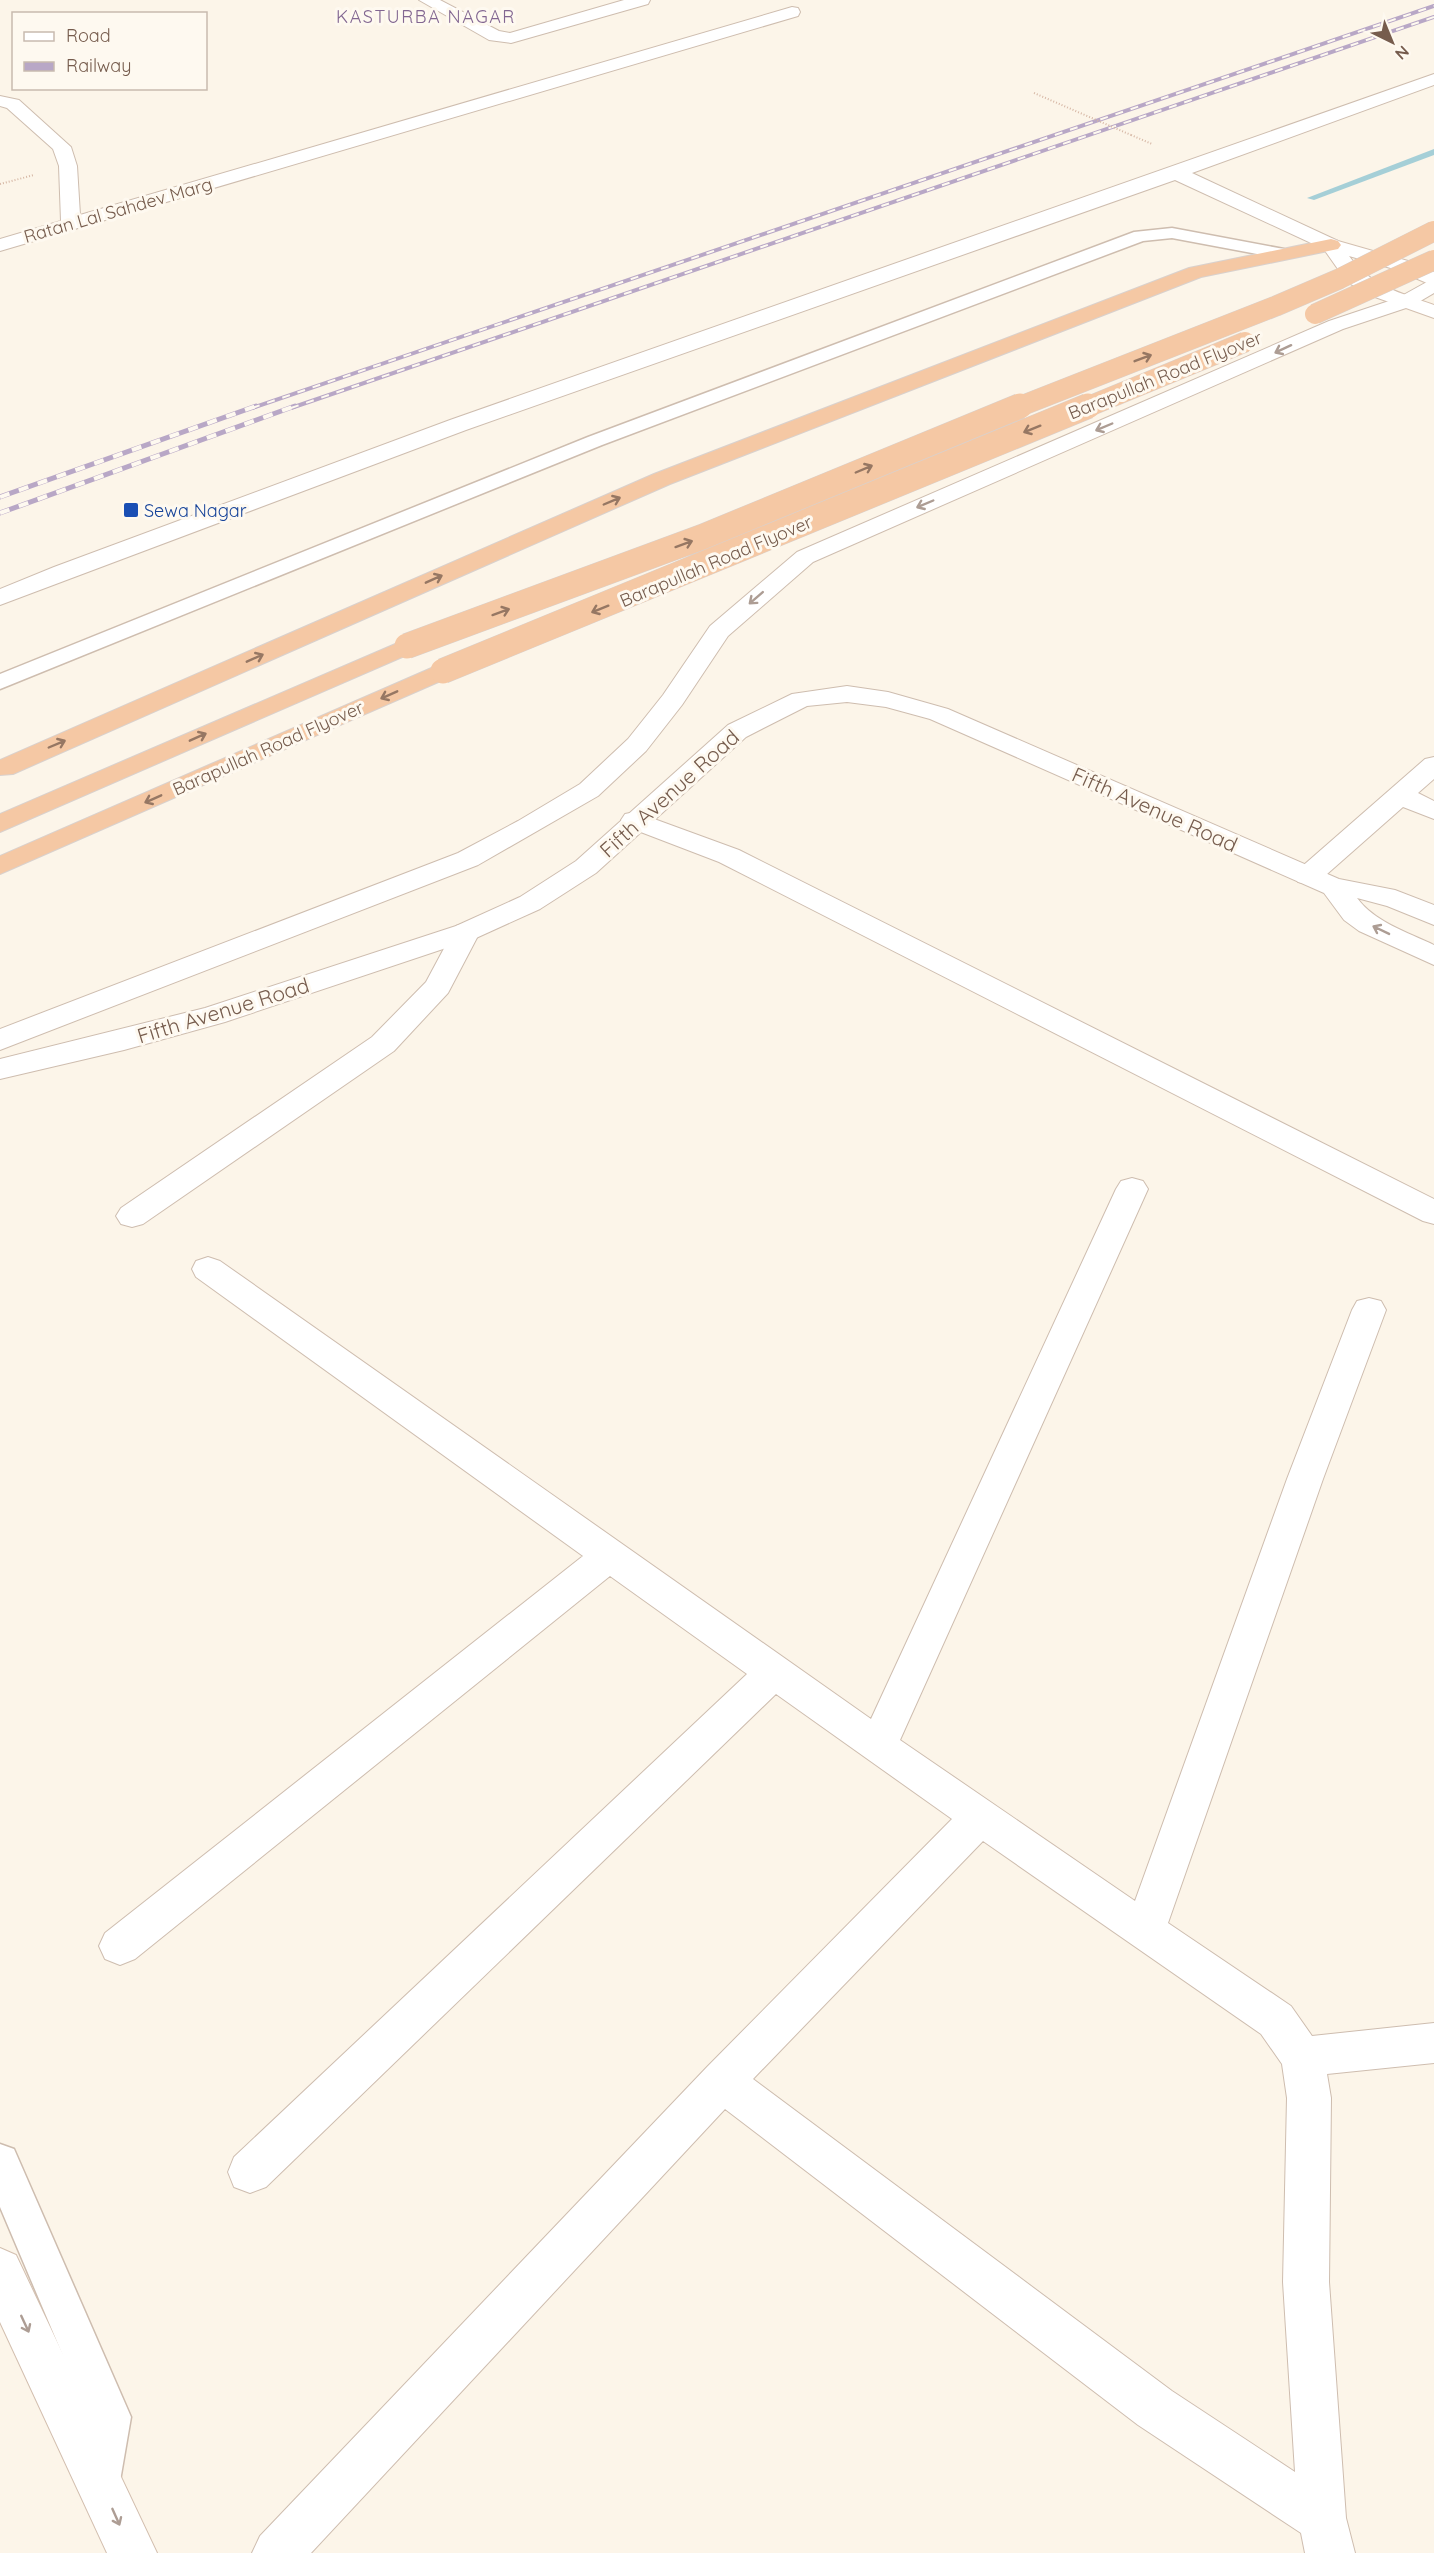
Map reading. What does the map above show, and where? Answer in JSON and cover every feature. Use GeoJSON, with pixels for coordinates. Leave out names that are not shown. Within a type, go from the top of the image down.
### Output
{"type":"FeatureCollection","features":[{"type":"Feature","properties":{"kind":"highway","name":"Barapullah Road Flyover"},"geometry":{"type":"LineString","coordinates":[[104,751],[272,705],[406,646],[702,537],[934,440],[1276,306],[1338,279],[1434,231]]}},
{"type":"Feature","properties":{"kind":"highway"},"geometry":{"type":"LineString","coordinates":[[0,824],[104,751],[228,669],[662,479],[1196,272],[1331,245]]}},
{"type":"Feature","properties":{"kind":"highway","name":"Barapullah Road Flyover"},"geometry":{"type":"LineString","coordinates":[[0,866],[443,671],[686,575],[981,450],[1299,321],[1434,260]]}},
{"type":"Feature","properties":{"kind":"highway"},"geometry":{"type":"LineString","coordinates":[[228,669],[272,705]]}},
{"type":"Feature","properties":{"kind":"highway"},"geometry":{"type":"LineString","coordinates":[[2,768],[104,751]]}},
{"type":"Feature","properties":{"kind":"street"},"geometry":{"type":"LineString","coordinates":[[427,0],[495,36],[511,38],[642,0]]}},
{"type":"Feature","properties":{"kind":"street","name":"Ratan Lal Sahdev Marg"},"geometry":{"type":"LineString","coordinates":[[0,245],[792,12],[762,0]]}},
{"type":"Feature","properties":{"kind":"street"},"geometry":{"type":"LineString","coordinates":[[0,598],[62,572],[459,425],[1176,173],[1434,79]]}},
{"type":"Feature","properties":{"kind":"street"},"geometry":{"type":"LineString","coordinates":[[0,101],[13,104],[62,147],[68,166],[71,224]]}},
{"type":"Feature","properties":{"kind":"street"},"geometry":{"type":"LineString","coordinates":[[0,1040],[468,859],[528,827],[589,790],[637,745],[673,700],[720,631],[805,557],[1336,325],[1406,302],[1434,282],[1401,265],[1331,245],[1176,173]]}},
{"type":"Feature","properties":{"kind":"street"},"geometry":{"type":"LineString","coordinates":[[1331,245],[1353,278],[1367,286],[1434,312]]}},
{"type":"Feature","properties":{"kind":"street"},"geometry":{"type":"LineString","coordinates":[[1336,325],[1349,304],[1367,286],[1401,265],[1434,250]]}},
{"type":"Feature","properties":{"kind":"street","name":"Fifth Avenue Road"},"geometry":{"type":"LineString","coordinates":[[0,1069],[124,1040],[215,1015],[466,932],[530,903],[586,867],[635,820],[737,730],[801,699],[846,694],[888,700],[939,714],[1321,881],[1390,895],[1434,916]]}},
{"type":"Feature","properties":{"kind":"street"},"geometry":{"type":"LineString","coordinates":[[1321,881],[1400,795],[1434,765]]}},
{"type":"Feature","properties":{"kind":"street"},"geometry":{"type":"LineString","coordinates":[[1400,795],[1434,811]]}},
{"type":"Feature","properties":{"kind":"street"},"geometry":{"type":"LineString","coordinates":[[635,820],[729,856],[1434,1213]]}},
{"type":"Feature","properties":{"kind":"street","name":"Fifth Avenue Road"},"geometry":{"type":"LineString","coordinates":[[1321,881],[1354,914],[1369,925],[1434,956]]}},
{"type":"Feature","properties":{"kind":"street"},"geometry":{"type":"LineString","coordinates":[[132,1216],[383,1044],[414,1015],[438,986],[466,932]]}},
{"type":"Feature","properties":{"kind":"street"},"geometry":{"type":"LineString","coordinates":[[879,1744],[1132,1189]]}},
{"type":"Feature","properties":{"kind":"street"},"geometry":{"type":"LineString","coordinates":[[208,1269],[608,1557],[879,1744],[979,1818],[1276,2020],[1302,2057],[1309,2098],[1306,2282],[1326,2536]]}},
{"type":"Feature","properties":{"kind":"street"},"geometry":{"type":"LineString","coordinates":[[1145,1931],[1305,1479],[1369,1310]]}},
{"type":"Feature","properties":{"kind":"street"},"geometry":{"type":"LineString","coordinates":[[120,1946],[608,1557]]}},
{"type":"Feature","properties":{"kind":"street"},"geometry":{"type":"LineString","coordinates":[[250,2172],[775,1671]]}},
{"type":"Feature","properties":{"kind":"street"},"geometry":{"type":"LineString","coordinates":[[277,2553],[722,2081],[979,1818]]}},
{"type":"Feature","properties":{"kind":"street"},"geometry":{"type":"LineString","coordinates":[[1302,2057],[1434,2043]]}},
{"type":"Feature","properties":{"kind":"street"},"geometry":{"type":"LineString","coordinates":[[722,2081],[1326,2536]]}},
{"type":"Feature","properties":{"kind":"street"},"geometry":{"type":"LineString","coordinates":[[0,2271],[132,2553]]}},
{"type":"Feature","properties":{"kind":"lane"},"geometry":{"type":"LineString","coordinates":[[0,682],[595,441],[1140,236],[1172,233],[1284,254]]}},
{"type":"Feature","properties":{"kind":"lane"},"geometry":{"type":"LineString","coordinates":[[0,2162],[110,2417],[99,2481]]}},
{"type":"Feature","properties":{"kind":"path"},"geometry":{"type":"LineString","coordinates":[[1034,93],[1149,143]]}},
{"type":"Feature","properties":{"kind":"waterway"},"geometry":{"type":"LineString","coordinates":[[1311,198],[1434,152]]}},
{"type":"Feature","properties":{"kind":"railway"},"geometry":{"type":"LineString","coordinates":[[252,408],[1434,6]]}},
{"type":"Feature","properties":{"kind":"railway"},"geometry":{"type":"LineString","coordinates":[[291,408],[1434,17]]}},
{"type":"Feature","properties":{"kind":"railway"},"geometry":{"type":"LineString","coordinates":[[0,497],[256,406]]}},
{"type":"Feature","properties":{"kind":"railway"},"geometry":{"type":"LineString","coordinates":[[0,513],[295,406]]}},
{"type":"Feature","properties":{"kind":"place","name":"Sewa Nagar"},"geometry":{"type":"Point","coordinates":[131,510]}},
{"type":"Feature","properties":{"kind":"district","name":"KASTURBA NAGAR"},"geometry":{"type":"Point","coordinates":[426,16]}}]}
